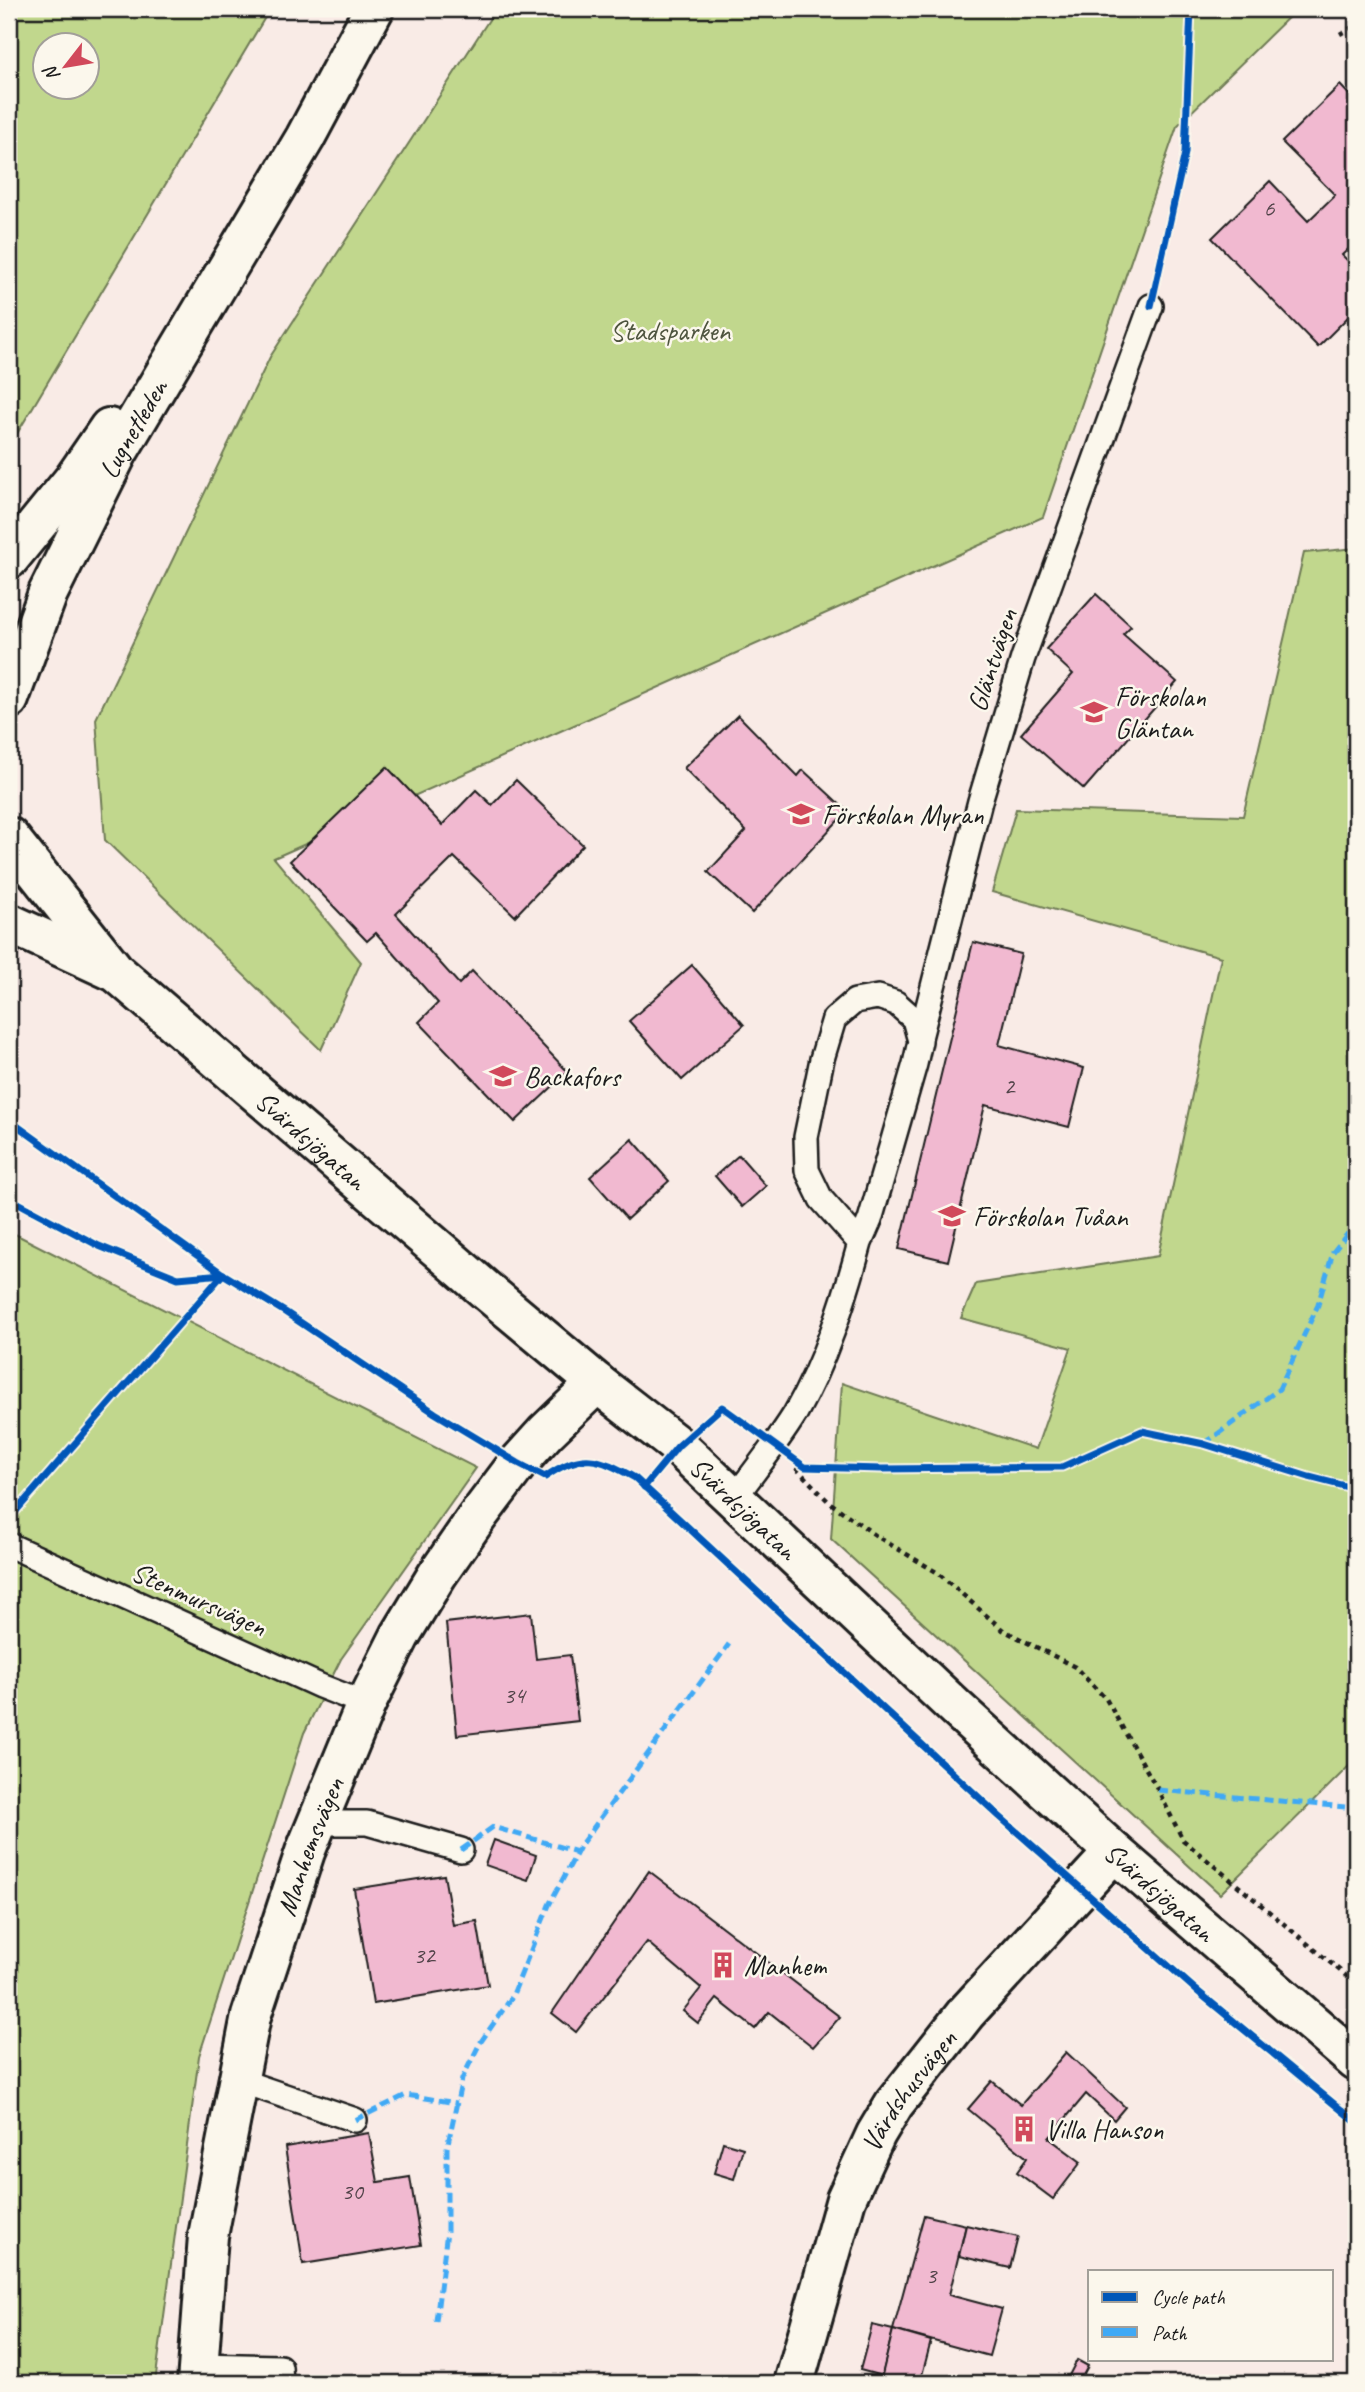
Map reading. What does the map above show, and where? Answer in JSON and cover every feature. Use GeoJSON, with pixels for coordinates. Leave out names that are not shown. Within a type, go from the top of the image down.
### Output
{"type":"FeatureCollection","features":[{"type":"Feature","properties":{"kind":"main road","name":"Lugnetleden"},"geometry":{"type":"LineString","coordinates":[[9,559],[74,479],[284,171],[305,138],[374,9]]}},
{"type":"Feature","properties":{"kind":"main road","name":"Lugnetleden"},"geometry":{"type":"LineString","coordinates":[[9,699],[48,593],[118,452],[284,171]]}},
{"type":"Feature","properties":{"kind":"main road","name":"Svärdsjögatan"},"geometry":{"type":"LineString","coordinates":[[9,837],[117,972],[406,1223],[597,1383],[678,1446],[947,1700],[1114,1852],[1356,2061]]}},
{"type":"Feature","properties":{"kind":"main road","name":"Svärdsjögatan"},"geometry":{"type":"LineString","coordinates":[[9,923],[117,972]]}},
{"type":"Feature","properties":{"kind":"main road","name":"Manhemsvägen"},"geometry":{"type":"LineString","coordinates":[[197,2374],[208,2236],[251,2016],[317,1822],[366,1704],[400,1636],[475,1520],[537,1443],[597,1383]]}},
{"type":"Feature","properties":{"kind":"main road","name":"Värdshusvägen"},"geometry":{"type":"LineString","coordinates":[[794,2383],[846,2199],[881,2124],[966,2013],[1114,1852]]}},
{"type":"Feature","properties":{"kind":"lane","name":"Gläntvägen"},"geometry":{"type":"LineString","coordinates":[[735,1497],[795,1414],[829,1342],[860,1243],[870,1220],[915,1064],[980,801],[1023,658],[1151,306]]}},
{"type":"Feature","properties":{"kind":"lane"},"geometry":{"type":"LineString","coordinates":[[860,1243],[821,1199],[807,1170],[806,1137],[822,1059],[834,1019],[855,1001],[878,996],[897,1003],[914,1019],[919,1041]]}},
{"type":"Feature","properties":{"kind":"lane","name":"Stenmursvägen"},"geometry":{"type":"LineString","coordinates":[[9,1545],[307,1681],[366,1704]]}},
{"type":"Feature","properties":{"kind":"lane"},"geometry":{"type":"LineString","coordinates":[[317,1822],[367,1823],[461,1850]]}},
{"type":"Feature","properties":{"kind":"lane"},"geometry":{"type":"LineString","coordinates":[[238,2081],[355,2120]]}},
{"type":"Feature","properties":{"kind":"lane"},"geometry":{"type":"LineString","coordinates":[[197,2374],[280,2367],[281,2383]]}},
{"type":"Feature","properties":{"kind":"path"},"geometry":{"type":"LineString","coordinates":[[1340,34],[1356,24]]}},
{"type":"Feature","properties":{"kind":"path"},"geometry":{"type":"LineString","coordinates":[[774,1445],[804,1467]]}},
{"type":"Feature","properties":{"kind":"path"},"geometry":{"type":"LineString","coordinates":[[774,1445],[829,1502],[878,1537],[938,1573],[1003,1630],[1075,1667],[1106,1699],[1183,1840],[1356,1984]]}},
{"type":"Feature","properties":{"kind":"green space"},"geometry":{"type":"Polygon","coordinates":[[[9,9],[270,9],[9,447],[9,9]]]}},
{"type":"Feature","properties":{"kind":"green space","name":"Stadsparken"},"geometry":{"type":"Polygon","coordinates":[[[496,9],[1297,9],[1177,126],[1043,517],[274,858],[361,962],[321,1050],[105,840],[96,719],[270,357],[496,9]]]}},
{"type":"Feature","properties":{"kind":"green space"},"geometry":{"type":"Polygon","coordinates":[[[1356,548],[1356,1759],[1220,1894],[831,1539],[842,1383],[1036,1449],[1071,1348],[961,1318],[976,1284],[1158,1256],[1221,957],[992,892],[1016,809],[1243,816],[1304,553],[1356,548]]]}},
{"type":"Feature","properties":{"kind":"green space"},"geometry":{"type":"Polygon","coordinates":[[[9,1231],[476,1468],[341,1659],[304,1733],[199,2056],[155,2383],[9,2383],[9,1231]]]}},
{"type":"Feature","properties":{"kind":"building"},"geometry":{"type":"Polygon","coordinates":[[[1340,85],[1356,102],[1356,242],[1342,255],[1356,269],[1356,309],[1318,347],[1212,238],[1270,181],[1308,221],[1335,195],[1282,142],[1340,85]]]}},
{"type":"Feature","properties":{"kind":"building"},"geometry":{"type":"Polygon","coordinates":[[[1096,594],[1131,626],[1123,634],[1177,682],[1084,789],[1021,734],[1073,674],[1046,649],[1096,594]]]}},
{"type":"Feature","properties":{"kind":"building"},"geometry":{"type":"Polygon","coordinates":[[[738,715],[798,776],[803,770],[847,811],[752,913],[708,872],[746,831],[684,768],[738,715]]]}},
{"type":"Feature","properties":{"kind":"building"},"geometry":{"type":"Polygon","coordinates":[[[387,767],[442,825],[476,790],[492,805],[516,780],[583,845],[515,916],[454,857],[396,914],[459,984],[472,971],[568,1072],[515,1122],[419,1022],[438,1003],[376,933],[367,941],[290,861],[387,767]]]}},
{"type":"Feature","properties":{"kind":"building"},"geometry":{"type":"Polygon","coordinates":[[[973,942],[1021,954],[999,1045],[1084,1068],[1069,1127],[985,1105],[948,1261],[899,1249],[973,942]]]}},
{"type":"Feature","properties":{"kind":"building"},"geometry":{"type":"Polygon","coordinates":[[[692,965],[744,1025],[682,1080],[629,1021],[692,965]]]}},
{"type":"Feature","properties":{"kind":"building"},"geometry":{"type":"Polygon","coordinates":[[[632,1139],[669,1181],[627,1219],[590,1177],[632,1139]]]}},
{"type":"Feature","properties":{"kind":"building"},"geometry":{"type":"Polygon","coordinates":[[[739,1155],[766,1186],[742,1207],[715,1176],[739,1155]]]}},
{"type":"Feature","properties":{"kind":"building"},"geometry":{"type":"Polygon","coordinates":[[[531,1613],[536,1659],[570,1655],[578,1721],[457,1735],[446,1623],[531,1613]]]}},
{"type":"Feature","properties":{"kind":"building"},"geometry":{"type":"Polygon","coordinates":[[[494,1840],[536,1855],[528,1880],[485,1865],[494,1840]]]}},
{"type":"Feature","properties":{"kind":"building","name":"Manhem"},"geometry":{"type":"Polygon","coordinates":[[[649,1871],[840,2017],[813,2047],[769,2012],[755,2029],[717,1999],[698,2023],[683,2011],[701,1988],[647,1942],[576,2032],[552,2013],[649,1871]]]}},
{"type":"Feature","properties":{"kind":"building"},"geometry":{"type":"Polygon","coordinates":[[[444,1875],[453,1925],[477,1921],[488,1985],[373,2004],[354,1889],[444,1875]]]}},
{"type":"Feature","properties":{"kind":"building","name":"Villa Hanson"},"geometry":{"type":"Polygon","coordinates":[[[1066,2052],[1125,2107],[1114,2120],[1086,2094],[1049,2138],[1081,2162],[1053,2199],[1017,2172],[1027,2158],[968,2109],[992,2081],[1021,2105],[1066,2052]]]}},
{"type":"Feature","properties":{"kind":"building"},"geometry":{"type":"Polygon","coordinates":[[[369,2133],[378,2182],[410,2177],[421,2245],[303,2264],[285,2147],[369,2133]]]}},
{"type":"Feature","properties":{"kind":"building"},"geometry":{"type":"Polygon","coordinates":[[[723,2142],[743,2148],[734,2179],[714,2173],[723,2142]]]}},
{"type":"Feature","properties":{"kind":"building"},"geometry":{"type":"Polygon","coordinates":[[[924,2215],[966,2225],[949,2295],[1002,2309],[989,2356],[893,2330],[924,2215]]]}},
{"type":"Feature","properties":{"kind":"building"},"geometry":{"type":"Polygon","coordinates":[[[966,2225],[1018,2237],[1010,2268],[959,2256],[966,2225]]]}},
{"type":"Feature","properties":{"kind":"building"},"geometry":{"type":"Polygon","coordinates":[[[872,2325],[893,2330],[882,2376],[860,2370],[872,2325]]]}},
{"type":"Feature","properties":{"kind":"building"},"geometry":{"type":"Polygon","coordinates":[[[893,2330],[931,2341],[920,2383],[880,2383],[893,2330]]]}},
{"type":"Feature","properties":{"kind":"building"},"geometry":{"type":"Polygon","coordinates":[[[1077,2360],[1088,2366],[1079,2383],[1065,2383],[1077,2360]]]}},
{"type":"Feature","properties":{"kind":"marked path"},"geometry":{"type":"LineString","coordinates":[[1204,1444],[1279,1389],[1318,1305],[1333,1252],[1356,1223]]}},
{"type":"Feature","properties":{"kind":"marked path"},"geometry":{"type":"LineString","coordinates":[[436,2321],[447,2231],[447,2148],[462,2079],[480,2043],[512,1997],[549,1905],[582,1843],[729,1644]]}},
{"type":"Feature","properties":{"kind":"marked path"},"geometry":{"type":"LineString","coordinates":[[1158,1790],[1345,1807]]}},
{"type":"Feature","properties":{"kind":"marked path"},"geometry":{"type":"LineString","coordinates":[[461,1850],[493,1827],[577,1852]]}},
{"type":"Feature","properties":{"kind":"marked path"},"geometry":{"type":"LineString","coordinates":[[355,2120],[406,2095],[457,2103]]}},
{"type":"Feature","properties":{"kind":"cycle path"},"geometry":{"type":"LineString","coordinates":[[1151,306],[1185,153],[1191,9]]}},
{"type":"Feature","properties":{"kind":"cycle path"},"geometry":{"type":"LineString","coordinates":[[9,1120],[223,1274],[285,1312],[435,1413],[518,1463],[545,1477],[570,1463],[590,1460],[610,1465],[635,1478],[999,1816],[1196,1990],[1356,2122]]}},
{"type":"Feature","properties":{"kind":"cycle path"},"geometry":{"type":"LineString","coordinates":[[9,1198],[99,1246],[178,1278],[223,1274]]}},
{"type":"Feature","properties":{"kind":"cycle path"},"geometry":{"type":"LineString","coordinates":[[9,1519],[223,1274]]}},
{"type":"Feature","properties":{"kind":"cycle path"},"geometry":{"type":"LineString","coordinates":[[644,1487],[678,1446],[722,1407],[805,1467],[1062,1467],[1142,1431],[1204,1444],[1356,1489]]}},
{"type":"Feature","properties":{"kind":"place","name":"Förskolan Gläntan"},"geometry":{"type":"Point","coordinates":[1094,712]}},
{"type":"Feature","properties":{"kind":"place","name":"Förskolan Myran"},"geometry":{"type":"Point","coordinates":[801,814]}},
{"type":"Feature","properties":{"kind":"place","name":"Backafors"},"geometry":{"type":"Point","coordinates":[503,1076]}},
{"type":"Feature","properties":{"kind":"place","name":"Förskolan Tvåan"},"geometry":{"type":"Point","coordinates":[952,1216]}},
{"type":"Feature","properties":{"kind":"place","name":"Manhem"},"geometry":{"type":"Point","coordinates":[723,1965]}},
{"type":"Feature","properties":{"kind":"place","name":"Villa Hanson"},"geometry":{"type":"Point","coordinates":[1024,2129]}}]}
